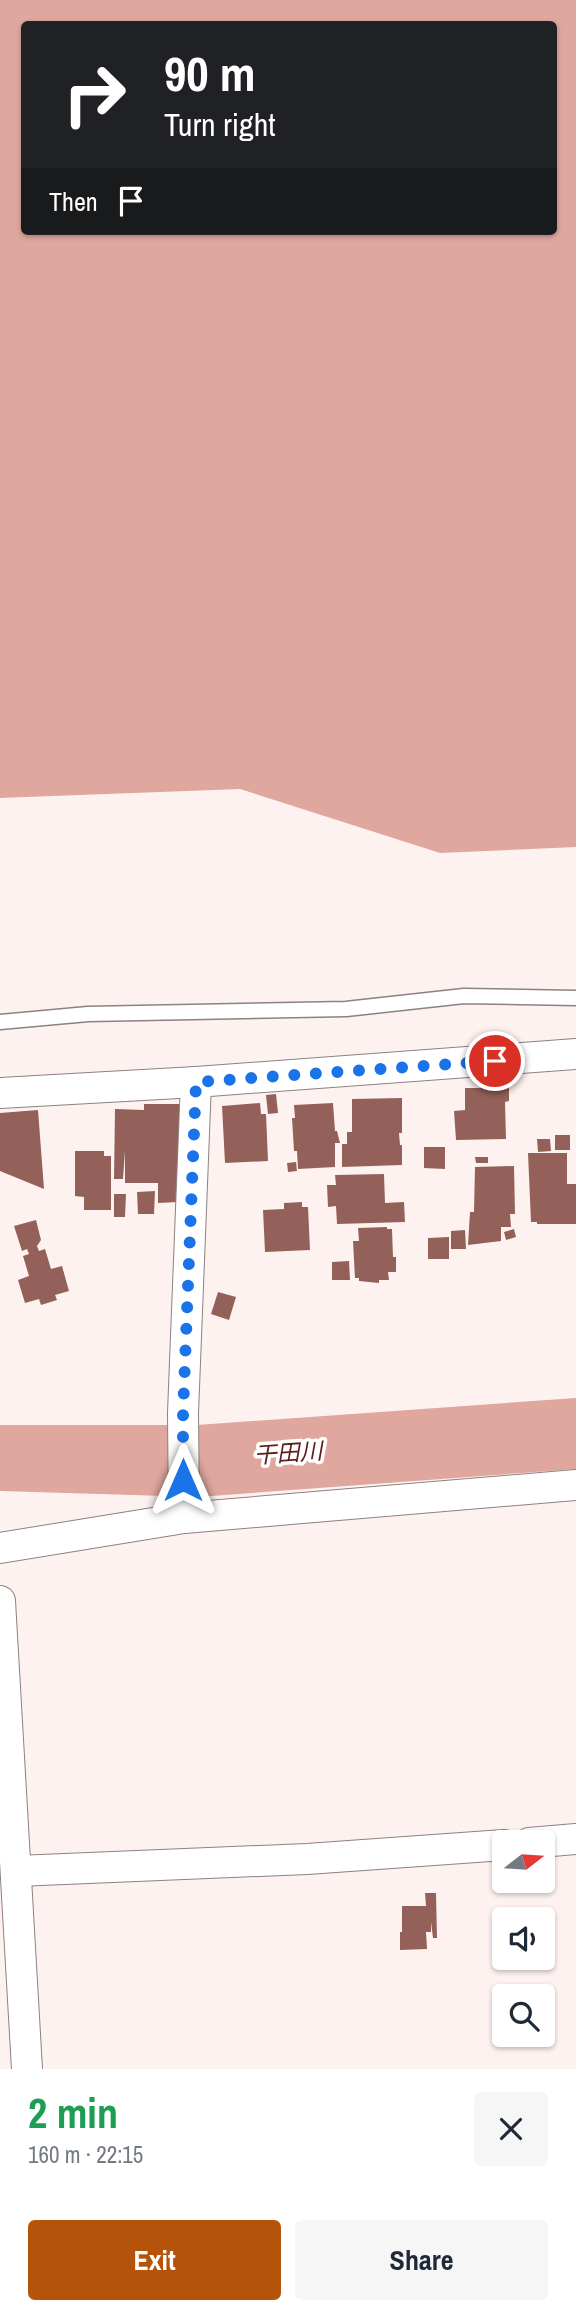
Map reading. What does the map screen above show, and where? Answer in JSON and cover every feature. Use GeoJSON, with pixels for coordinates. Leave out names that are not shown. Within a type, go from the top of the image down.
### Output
{"type":"FeatureCollection","features":[{"type":"Feature","properties":{"kind":"street"},"geometry":{"type":"LineString","coordinates":[[0,1093],[196,1082],[576,1054]]}},
{"type":"Feature","properties":{"kind":"street"},"geometry":{"type":"LineString","coordinates":[[184,1510],[183,1413],[196,1082]]}},
{"type":"Feature","properties":{"kind":"street"},"geometry":{"type":"LineString","coordinates":[[0,1548],[184,1510],[576,1485]]}},
{"type":"Feature","properties":{"kind":"street"},"geometry":{"type":"LineString","coordinates":[[0,1601],[27,2069]]}},
{"type":"Feature","properties":{"kind":"street"},"geometry":{"type":"LineString","coordinates":[[555,1841],[576,1839]]}},
{"type":"Feature","properties":{"kind":"street"},"geometry":{"type":"LineString","coordinates":[[17,1871],[307,1859],[492,1845]]}},
{"type":"Feature","properties":{"kind":"lane"},"geometry":{"type":"LineString","coordinates":[[0,1022],[88,1014],[346,1009],[464,996],[576,998]]}},
{"type":"Feature","properties":{"kind":"water"},"geometry":{"type":"Polygon","coordinates":[[[0,0],[576,0],[576,847],[440,853],[240,789],[0,798],[0,0]]]}},
{"type":"Feature","properties":{"kind":"water","name":"干田川"},"geometry":{"type":"Polygon","coordinates":[[[576,1398],[576,1469],[198,1497],[0,1491],[0,1425],[197,1425],[576,1398]]]}},
{"type":"Feature","properties":{"kind":"building"},"geometry":{"type":"Polygon","coordinates":[[[465,1088],[509,1088],[509,1101],[505,1102],[506,1139],[456,1140],[454,1111],[465,1110],[465,1088]]]}},
{"type":"Feature","properties":{"kind":"building"},"geometry":{"type":"Polygon","coordinates":[[[276,1094],[278,1113],[268,1114],[266,1095],[276,1094]]]}},
{"type":"Feature","properties":{"kind":"building"},"geometry":{"type":"Polygon","coordinates":[[[402,1098],[402,1133],[399,1133],[402,1165],[342,1167],[342,1144],[347,1144],[347,1132],[352,1132],[352,1099],[402,1098]]]}},
{"type":"Feature","properties":{"kind":"building"},"geometry":{"type":"Polygon","coordinates":[[[260,1103],[261,1114],[266,1114],[268,1161],[225,1163],[222,1106],[260,1103]]]}},
{"type":"Feature","properties":{"kind":"building"},"geometry":{"type":"Polygon","coordinates":[[[333,1103],[335,1131],[340,1143],[335,1143],[335,1167],[298,1169],[297,1151],[294,1151],[294,1105],[333,1103]]]}},
{"type":"Feature","properties":{"kind":"building"},"geometry":{"type":"Polygon","coordinates":[[[144,1104],[181,1104],[178,1202],[158,1203],[158,1183],[125,1183],[125,1151],[123,1179],[114,1179],[115,1109],[144,1110],[144,1104]]]}},
{"type":"Feature","properties":{"kind":"building"},"geometry":{"type":"Polygon","coordinates":[[[38,1110],[44,1189],[0,1171],[0,1113],[38,1110]]]}},
{"type":"Feature","properties":{"kind":"building"},"geometry":{"type":"Polygon","coordinates":[[[555,1135],[570,1135],[570,1150],[555,1150],[555,1135]]]}},
{"type":"Feature","properties":{"kind":"building"},"geometry":{"type":"Polygon","coordinates":[[[537,1139],[550,1139],[551,1151],[538,1152],[537,1139]]]}},
{"type":"Feature","properties":{"kind":"building"},"geometry":{"type":"Polygon","coordinates":[[[424,1147],[445,1147],[445,1169],[424,1168],[424,1147]]]}},
{"type":"Feature","properties":{"kind":"building"},"geometry":{"type":"Polygon","coordinates":[[[75,1151],[104,1151],[104,1156],[111,1156],[111,1210],[84,1210],[84,1197],[75,1196],[75,1151]]]}},
{"type":"Feature","properties":{"kind":"building"},"geometry":{"type":"Polygon","coordinates":[[[528,1153],[567,1153],[567,1184],[576,1184],[576,1224],[531,1222],[528,1153]]]}},
{"type":"Feature","properties":{"kind":"building"},"geometry":{"type":"Polygon","coordinates":[[[475,1157],[488,1157],[488,1163],[476,1163],[475,1157]]]}},
{"type":"Feature","properties":{"kind":"building"},"geometry":{"type":"Polygon","coordinates":[[[296,1162],[297,1171],[288,1172],[287,1163],[296,1162]]]}},
{"type":"Feature","properties":{"kind":"building"},"geometry":{"type":"Polygon","coordinates":[[[514,1166],[515,1214],[510,1214],[511,1227],[501,1227],[501,1241],[468,1245],[470,1212],[474,1212],[475,1167],[514,1166]]]}},
{"type":"Feature","properties":{"kind":"building"},"geometry":{"type":"Polygon","coordinates":[[[384,1174],[385,1203],[404,1202],[405,1222],[337,1224],[336,1206],[328,1207],[327,1185],[336,1185],[335,1175],[384,1174]]]}},
{"type":"Feature","properties":{"kind":"building"},"geometry":{"type":"Polygon","coordinates":[[[155,1191],[154,1214],[138,1214],[137,1192],[155,1191]]]}},
{"type":"Feature","properties":{"kind":"building"},"geometry":{"type":"Polygon","coordinates":[[[114,1194],[126,1194],[125,1217],[114,1217],[114,1194]]]}},
{"type":"Feature","properties":{"kind":"building"},"geometry":{"type":"Polygon","coordinates":[[[302,1202],[302,1207],[308,1207],[310,1250],[265,1252],[263,1210],[284,1209],[284,1203],[302,1202]]]}},
{"type":"Feature","properties":{"kind":"building"},"geometry":{"type":"Polygon","coordinates":[[[36,1220],[41,1240],[37,1246],[39,1251],[45,1249],[51,1269],[62,1266],[69,1291],[55,1295],[57,1300],[41,1305],[39,1299],[25,1303],[18,1280],[29,1276],[23,1256],[29,1254],[27,1249],[22,1251],[14,1226],[36,1220]]]}},
{"type":"Feature","properties":{"kind":"building"},"geometry":{"type":"Polygon","coordinates":[[[358,1228],[392,1229],[396,1272],[388,1272],[389,1280],[379,1280],[379,1283],[359,1281],[359,1278],[355,1278],[353,1241],[359,1241],[358,1228]]]}},
{"type":"Feature","properties":{"kind":"building"},"geometry":{"type":"Polygon","coordinates":[[[514,1229],[516,1237],[506,1240],[504,1232],[514,1229]]]}},
{"type":"Feature","properties":{"kind":"building"},"geometry":{"type":"Polygon","coordinates":[[[465,1230],[466,1249],[451,1249],[451,1231],[465,1230]]]}},
{"type":"Feature","properties":{"kind":"building"},"geometry":{"type":"Polygon","coordinates":[[[449,1237],[449,1259],[428,1259],[428,1238],[449,1237]]]}},
{"type":"Feature","properties":{"kind":"building"},"geometry":{"type":"Polygon","coordinates":[[[349,1261],[350,1280],[332,1280],[332,1262],[349,1261]]]}},
{"type":"Feature","properties":{"kind":"building"},"geometry":{"type":"Polygon","coordinates":[[[218,1292],[236,1297],[229,1320],[211,1314],[218,1292]]]}},
{"type":"Feature","properties":{"kind":"building"},"geometry":{"type":"Polygon","coordinates":[[[425,1893],[436,1893],[437,1938],[433,1938],[431,1922],[431,1932],[426,1932],[427,1949],[400,1950],[402,1906],[426,1906],[425,1893]]]}},
{"type":"Feature","properties":{"kind":"route"},"geometry":{"type":"LineString","coordinates":[[183,1480],[183,1413],[196,1082],[495,1061]]}}]}
